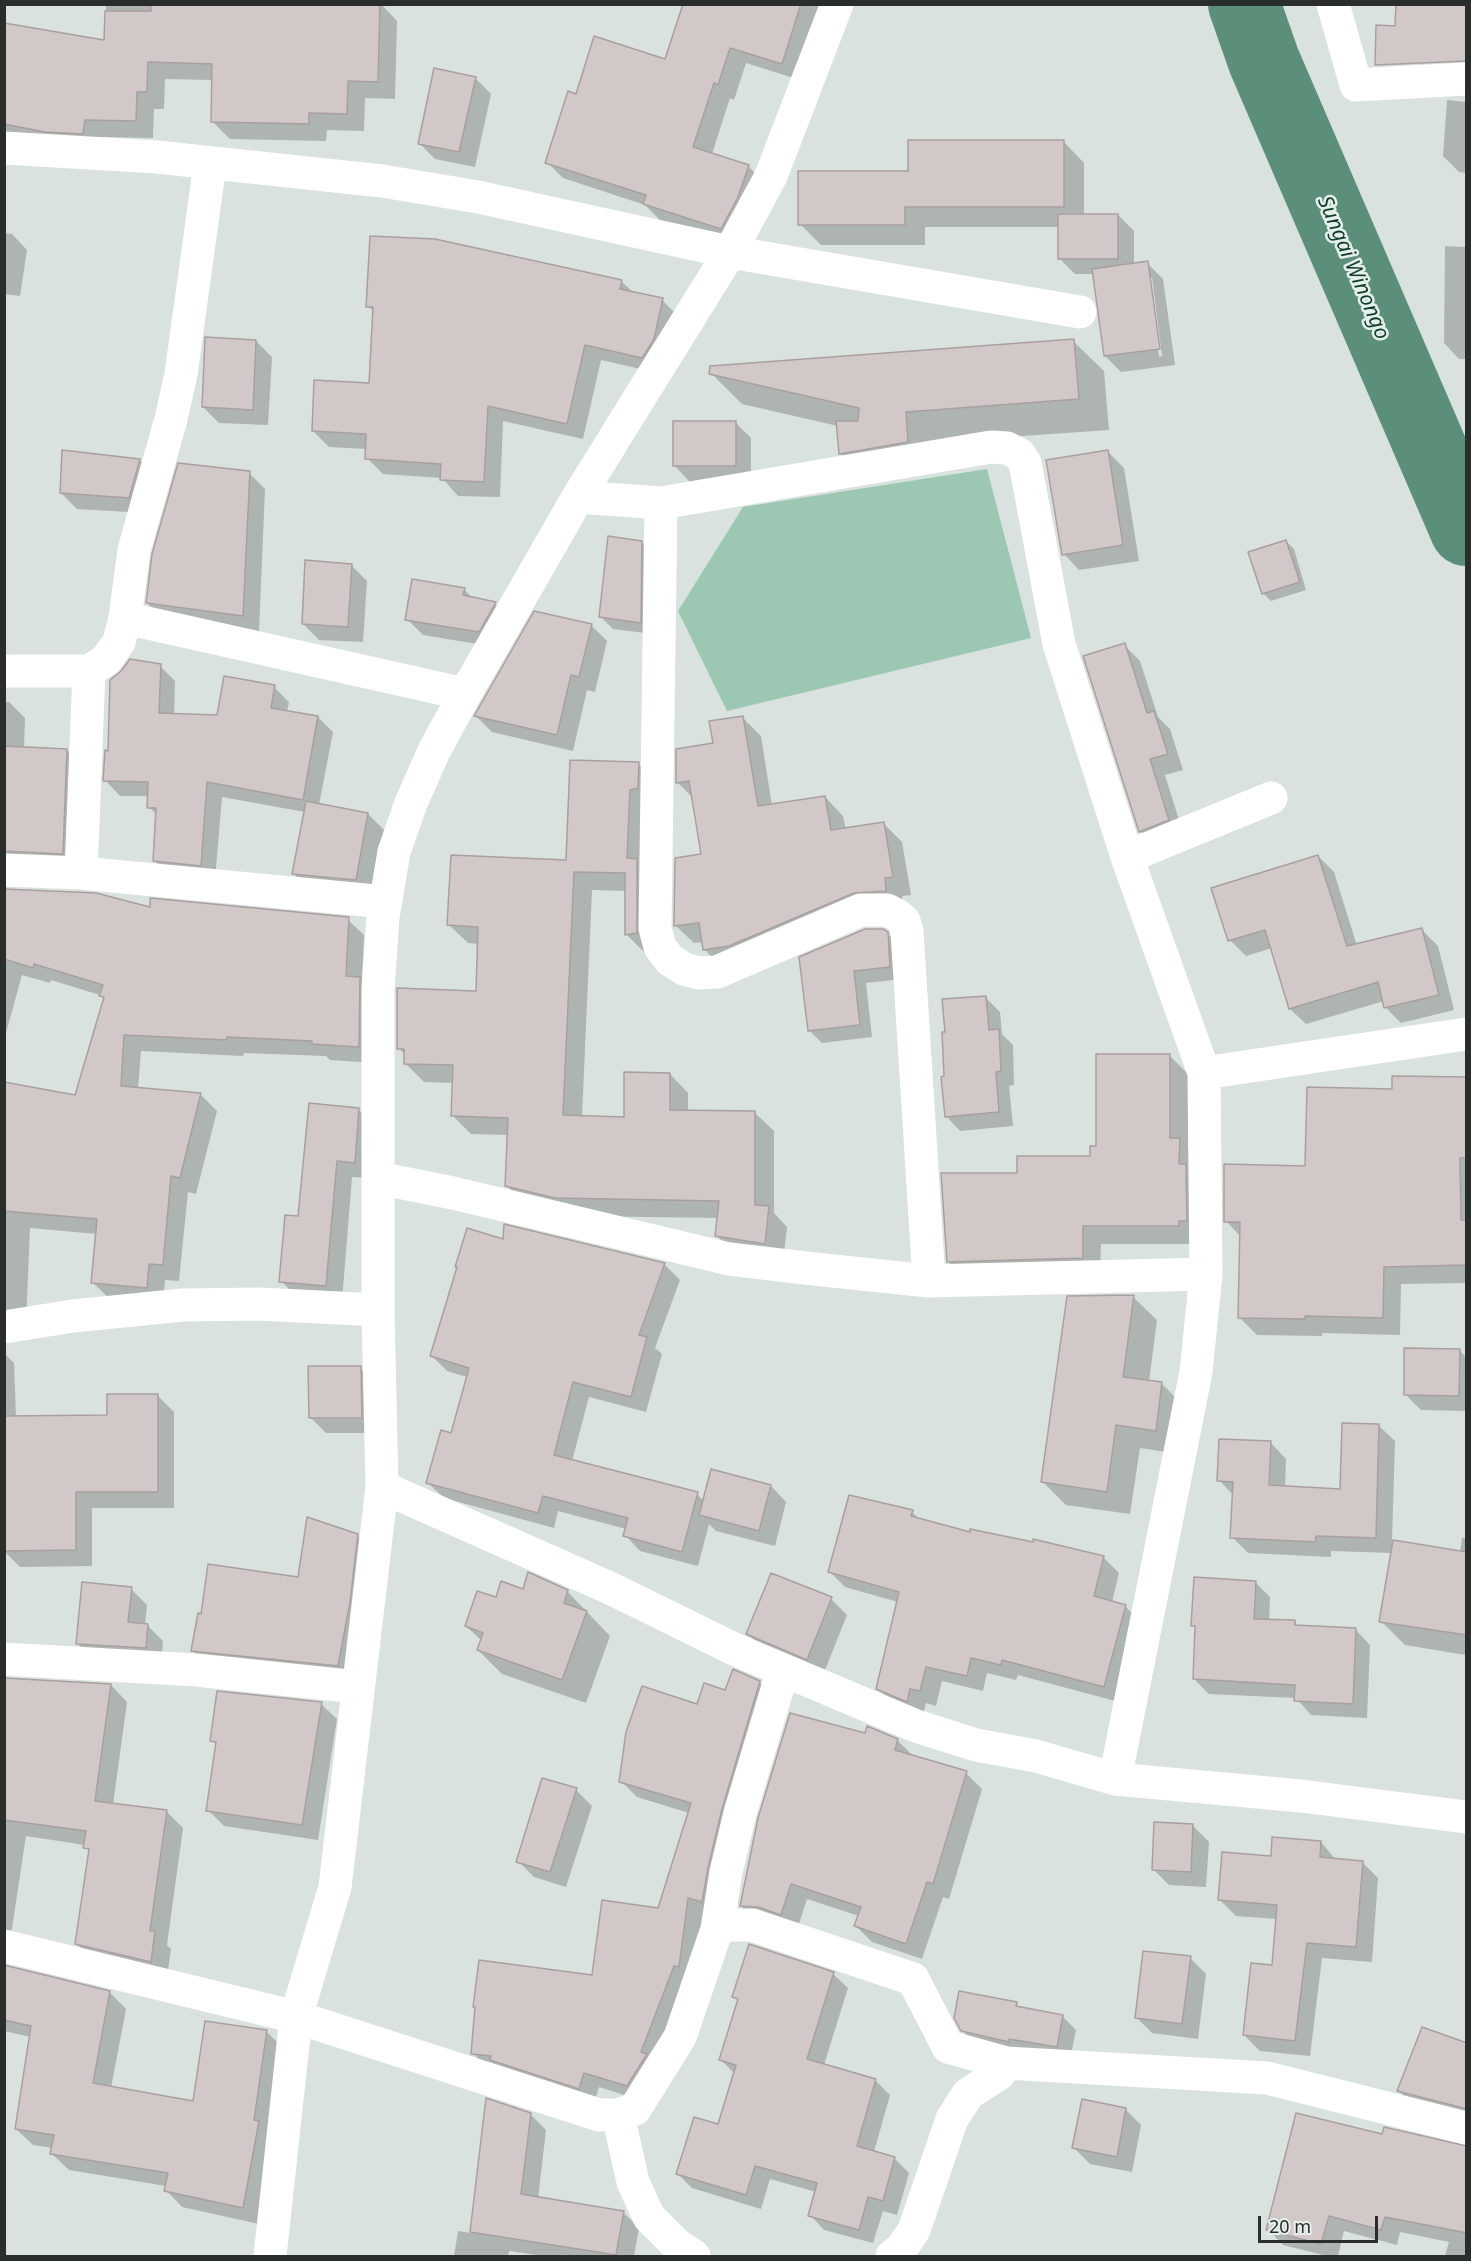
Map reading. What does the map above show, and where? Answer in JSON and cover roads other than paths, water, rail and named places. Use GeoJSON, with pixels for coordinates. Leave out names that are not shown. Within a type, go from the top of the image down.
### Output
{"type":"FeatureCollection","features":[{"type":"Feature","properties":{"kind":"street"},"geometry":{"type":"LineString","coordinates":[[270,2256],[296,2017],[335,1887],[382,1487],[378,1310],[378,989],[386,902],[394,852],[411,803],[434,751],[465,694],[578,497],[730,252],[771,176],[837,4]]}},
{"type":"Feature","properties":{"kind":"street"},"geometry":{"type":"LineString","coordinates":[[1333,4],[1356,85],[1467,79]]}},
{"type":"Feature","properties":{"kind":"street"},"geometry":{"type":"LineString","coordinates":[[4,148],[157,157],[382,181],[478,197],[730,252],[1080,312]]}},
{"type":"Feature","properties":{"kind":"street"},"geometry":{"type":"LineString","coordinates":[[4,671],[89,671],[112,654],[119,642],[125,618],[134,550],[171,419],[181,374],[210,164]]}},
{"type":"Feature","properties":{"kind":"street"},"geometry":{"type":"LineString","coordinates":[[578,497],[660,503],[991,447],[1007,448],[1019,454],[1024,463],[1059,644],[1127,857],[1204,1074],[1206,1274],[1196,1372],[1115,1779]]}},
{"type":"Feature","properties":{"kind":"street"},"geometry":{"type":"LineString","coordinates":[[660,503],[655,928],[660,947],[670,960],[684,969],[699,973],[717,972],[861,910],[887,910],[904,921],[907,931],[929,1281]]}},
{"type":"Feature","properties":{"kind":"street"},"geometry":{"type":"LineString","coordinates":[[125,618],[465,694]]}},
{"type":"Feature","properties":{"kind":"street"},"geometry":{"type":"LineString","coordinates":[[81,873],[89,671]]}},
{"type":"Feature","properties":{"kind":"street"},"geometry":{"type":"LineString","coordinates":[[1127,857],[1271,798]]}},
{"type":"Feature","properties":{"kind":"street"},"geometry":{"type":"LineString","coordinates":[[4,870],[81,873],[386,902]]}},
{"type":"Feature","properties":{"kind":"street"},"geometry":{"type":"LineString","coordinates":[[1204,1074],[1467,1034]]}},
{"type":"Feature","properties":{"kind":"street"},"geometry":{"type":"LineString","coordinates":[[378,1178],[453,1192],[729,1259],[929,1281],[1206,1274]]}},
{"type":"Feature","properties":{"kind":"street"},"geometry":{"type":"LineString","coordinates":[[4,1327],[73,1316],[183,1305],[260,1304],[378,1310]]}},
{"type":"Feature","properties":{"kind":"street"},"geometry":{"type":"LineString","coordinates":[[382,1487],[612,1589],[736,1650],[916,1726],[976,1745],[1036,1756],[1115,1779],[1301,1796],[1467,1817]]}},
{"type":"Feature","properties":{"kind":"street"},"geometry":{"type":"LineString","coordinates":[[4,1659],[196,1670],[358,1687]]}},
{"type":"Feature","properties":{"kind":"street"},"geometry":{"type":"LineString","coordinates":[[4,1946],[296,2017],[599,2115],[618,2115],[635,2109],[680,2037],[717,1929],[726,1872],[740,1813],[783,1670]]}},
{"type":"Feature","properties":{"kind":"street"},"geometry":{"type":"LineString","coordinates":[[717,1929],[729,1925],[752,1925],[913,1979],[948,2047],[1006,2063],[1267,2078],[1467,2128]]}},
{"type":"Feature","properties":{"kind":"street"},"geometry":{"type":"LineString","coordinates":[[892,2256],[901,2249],[914,2230],[952,2119],[969,2094],[999,2074],[1006,2063]]}},
{"type":"Feature","properties":{"kind":"street"},"geometry":{"type":"LineString","coordinates":[[618,2115],[633,2182],[649,2217],[676,2244],[694,2256]]}},
{"type":"Feature","properties":{"kind":"waterway","name":"Sungai Winongo"},"geometry":{"type":"LineString","coordinates":[[1244,4],[1264,61],[1466,530]]}}]}
